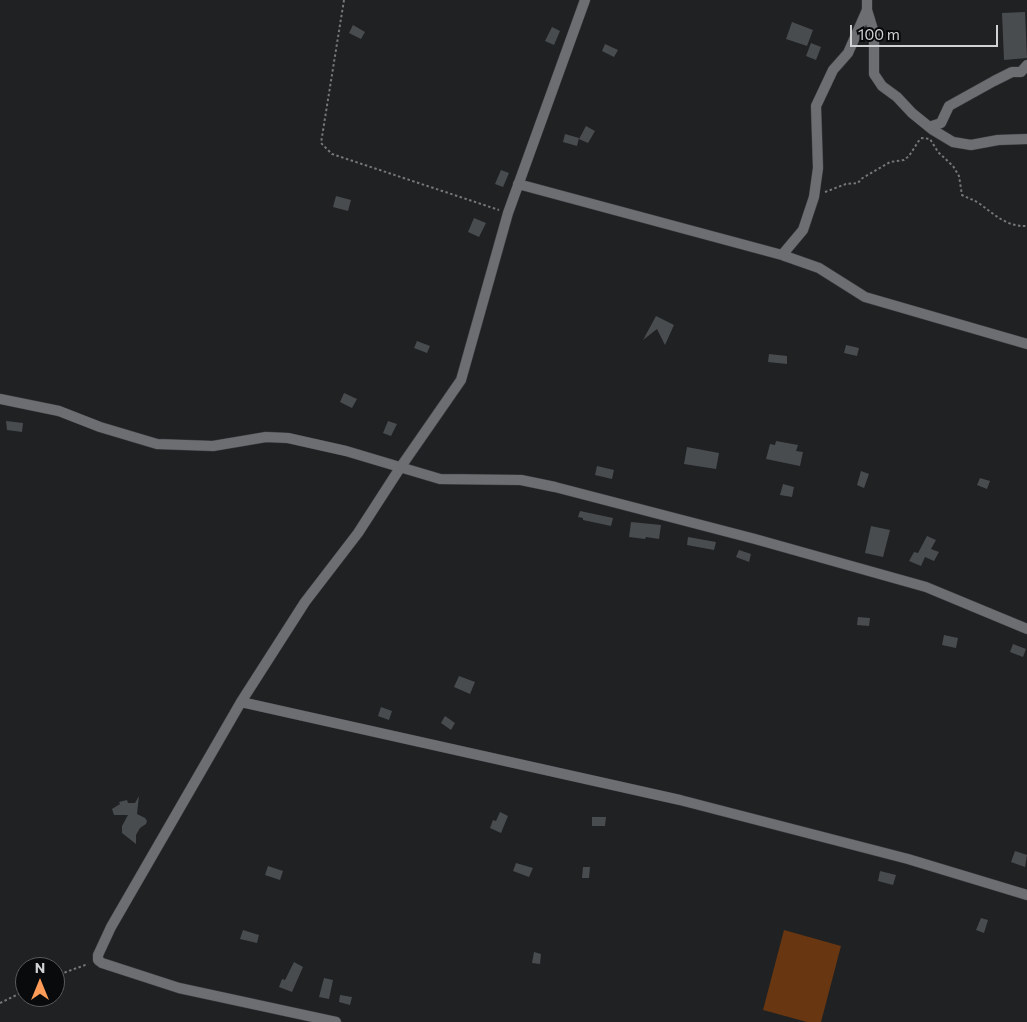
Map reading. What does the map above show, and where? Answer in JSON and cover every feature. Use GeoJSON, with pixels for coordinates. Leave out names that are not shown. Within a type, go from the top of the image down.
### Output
{"type":"FeatureCollection","features":[{"type":"Feature","properties":{"kind":"street"},"geometry":{"type":"LineString","coordinates":[[336,1022],[179,988],[136,975],[102,963],[98,960],[100,949],[242,702],[305,602],[358,533],[461,380],[508,213],[585,0]]}},
{"type":"Feature","properties":{"kind":"street"},"geometry":{"type":"LineString","coordinates":[[782,255],[803,230],[814,197],[818,168],[816,106],[833,70],[848,53],[867,5]]}},
{"type":"Feature","properties":{"kind":"street"},"geometry":{"type":"LineString","coordinates":[[867,5],[875,36],[874,74],[882,86],[897,97],[912,113],[929,127],[953,142],[972,145],[998,140],[1027,139]]}},
{"type":"Feature","properties":{"kind":"street"},"geometry":{"type":"LineString","coordinates":[[929,127],[941,122],[949,106],[994,80],[1012,72],[1021,72],[1027,65]]}},
{"type":"Feature","properties":{"kind":"street"},"geometry":{"type":"LineString","coordinates":[[518,184],[782,255],[819,268],[865,297],[1027,344]]}},
{"type":"Feature","properties":{"kind":"street"},"geometry":{"type":"LineString","coordinates":[[0,399],[59,411],[100,428],[157,444],[212,446],[266,437],[288,438],[346,451],[440,479],[521,480],[555,487],[727,531],[926,588],[1027,629]]}},
{"type":"Feature","properties":{"kind":"street"},"geometry":{"type":"LineString","coordinates":[[242,702],[680,800],[908,859],[1027,895]]}},
{"type":"Feature","properties":{"kind":"path"},"geometry":{"type":"LineString","coordinates":[[344,0],[321,143],[332,154],[508,213]]}},
{"type":"Feature","properties":{"kind":"path"},"geometry":{"type":"LineString","coordinates":[[814,197],[846,184],[858,183],[861,179],[890,162],[904,160],[909,156],[929,127]]}},
{"type":"Feature","properties":{"kind":"path"},"geometry":{"type":"LineString","coordinates":[[921,138],[930,139],[938,152],[953,166],[959,176],[962,195],[978,203],[1002,221],[1027,226]]}},
{"type":"Feature","properties":{"kind":"path"},"geometry":{"type":"LineString","coordinates":[[65,972],[98,960]]}},
{"type":"Feature","properties":{"kind":"path"},"geometry":{"type":"LineString","coordinates":[[0,1003],[15,996]]}},
{"type":"Feature","properties":{"kind":"shaded area"},"geometry":{"type":"Polygon","coordinates":[[[784,930],[841,946],[821,1022],[807,1022],[763,1010],[784,930]]]}},
{"type":"Feature","properties":{"kind":"building"},"geometry":{"type":"Polygon","coordinates":[[[1025,12],[1027,58],[1004,60],[1002,13],[1025,12]]]}},
{"type":"Feature","properties":{"kind":"building"},"geometry":{"type":"Polygon","coordinates":[[[792,22],[813,30],[807,46],[786,39],[792,22]]]}},
{"type":"Feature","properties":{"kind":"building"},"geometry":{"type":"Polygon","coordinates":[[[353,25],[365,32],[361,39],[349,33],[353,25]]]}},
{"type":"Feature","properties":{"kind":"building"},"geometry":{"type":"Polygon","coordinates":[[[552,27],[560,31],[554,45],[545,41],[552,27]]]}},
{"type":"Feature","properties":{"kind":"building"},"geometry":{"type":"Polygon","coordinates":[[[811,43],[821,47],[816,60],[806,56],[811,43]]]}},
{"type":"Feature","properties":{"kind":"building"},"geometry":{"type":"Polygon","coordinates":[[[605,44],[618,50],[614,57],[602,51],[605,44]]]}},
{"type":"Feature","properties":{"kind":"building"},"geometry":{"type":"Polygon","coordinates":[[[586,126],[595,131],[588,143],[579,139],[586,126]]]}},
{"type":"Feature","properties":{"kind":"building"},"geometry":{"type":"Polygon","coordinates":[[[565,134],[579,138],[577,146],[563,142],[565,134]]]}},
{"type":"Feature","properties":{"kind":"building"},"geometry":{"type":"Polygon","coordinates":[[[501,170],[509,173],[503,187],[495,184],[501,170]]]}},
{"type":"Feature","properties":{"kind":"building"},"geometry":{"type":"Polygon","coordinates":[[[336,196],[351,200],[348,211],[333,207],[336,196]]]}},
{"type":"Feature","properties":{"kind":"building"},"geometry":{"type":"Polygon","coordinates":[[[474,218],[486,223],[479,237],[468,232],[474,218]]]}},
{"type":"Feature","properties":{"kind":"building"},"geometry":{"type":"Polygon","coordinates":[[[656,316],[674,325],[665,345],[657,329],[643,340],[656,316]]]}},
{"type":"Feature","properties":{"kind":"building"},"geometry":{"type":"Polygon","coordinates":[[[417,341],[430,346],[427,353],[414,348],[417,341]]]}},
{"type":"Feature","properties":{"kind":"building"},"geometry":{"type":"Polygon","coordinates":[[[846,345],[859,348],[857,356],[844,353],[846,345]]]}},
{"type":"Feature","properties":{"kind":"building"},"geometry":{"type":"Polygon","coordinates":[[[769,354],[787,356],[787,364],[768,362],[769,354]]]}},
{"type":"Feature","properties":{"kind":"building"},"geometry":{"type":"Polygon","coordinates":[[[344,393],[357,399],[352,408],[340,402],[344,393]]]}},
{"type":"Feature","properties":{"kind":"building"},"geometry":{"type":"Polygon","coordinates":[[[6,421],[23,423],[22,432],[7,430],[6,421]]]}},
{"type":"Feature","properties":{"kind":"building"},"geometry":{"type":"Polygon","coordinates":[[[388,421],[397,424],[391,436],[383,433],[388,421]]]}},
{"type":"Feature","properties":{"kind":"building"},"geometry":{"type":"Polygon","coordinates":[[[776,441],[798,445],[796,451],[803,452],[800,466],[766,459],[770,444],[775,445],[776,441]]]}},
{"type":"Feature","properties":{"kind":"building"},"geometry":{"type":"Polygon","coordinates":[[[687,447],[719,453],[716,469],[684,464],[687,447]]]}},
{"type":"Feature","properties":{"kind":"building"},"geometry":{"type":"Polygon","coordinates":[[[597,466],[614,470],[612,479],[595,475],[597,466]]]}},
{"type":"Feature","properties":{"kind":"building"},"geometry":{"type":"Polygon","coordinates":[[[861,471],[869,474],[864,488],[857,485],[861,471]]]}},
{"type":"Feature","properties":{"kind":"building"},"geometry":{"type":"Polygon","coordinates":[[[980,478],[990,481],[987,489],[977,485],[980,478]]]}},
{"type":"Feature","properties":{"kind":"building"},"geometry":{"type":"Polygon","coordinates":[[[783,484],[794,487],[792,497],[780,495],[783,484]]]}},
{"type":"Feature","properties":{"kind":"building"},"geometry":{"type":"Polygon","coordinates":[[[580,511],[613,518],[611,526],[583,520],[583,518],[578,517],[580,511]]]}},
{"type":"Feature","properties":{"kind":"building"},"geometry":{"type":"Polygon","coordinates":[[[631,522],[661,525],[659,539],[629,537],[631,522]]]}},
{"type":"Feature","properties":{"kind":"building"},"geometry":{"type":"Polygon","coordinates":[[[871,526],[890,530],[883,557],[865,553],[871,526]]]}},
{"type":"Feature","properties":{"kind":"building"},"geometry":{"type":"Polygon","coordinates":[[[927,536],[936,540],[931,549],[939,552],[934,561],[925,557],[921,566],[909,561],[914,552],[918,553],[927,536]]]}},
{"type":"Feature","properties":{"kind":"building"},"geometry":{"type":"Polygon","coordinates":[[[688,537],[716,542],[714,550],[687,545],[688,537]]]}},
{"type":"Feature","properties":{"kind":"building"},"geometry":{"type":"Polygon","coordinates":[[[739,550],[751,554],[749,562],[736,557],[739,550]]]}},
{"type":"Feature","properties":{"kind":"building"},"geometry":{"type":"Polygon","coordinates":[[[858,617],[870,618],[869,626],[857,625],[858,617]]]}},
{"type":"Feature","properties":{"kind":"building"},"geometry":{"type":"Polygon","coordinates":[[[944,635],[958,638],[956,648],[942,645],[944,635]]]}},
{"type":"Feature","properties":{"kind":"building"},"geometry":{"type":"Polygon","coordinates":[[[1013,644],[1026,649],[1023,657],[1010,652],[1013,644]]]}},
{"type":"Feature","properties":{"kind":"building"},"geometry":{"type":"Polygon","coordinates":[[[459,676],[475,682],[470,694],[454,687],[459,676]]]}},
{"type":"Feature","properties":{"kind":"building"},"geometry":{"type":"Polygon","coordinates":[[[381,707],[392,711],[389,720],[378,716],[381,707]]]}},
{"type":"Feature","properties":{"kind":"building"},"geometry":{"type":"Polygon","coordinates":[[[445,716],[455,723],[451,730],[441,723],[445,716]]]}},
{"type":"Feature","properties":{"kind":"building"},"geometry":{"type":"Polygon","coordinates":[[[139,796],[137,814],[147,821],[136,835],[136,844],[122,833],[122,826],[128,815],[114,815],[112,809],[120,804],[119,802],[127,800],[128,803],[135,803],[139,796]]]}},
{"type":"Feature","properties":{"kind":"building"},"geometry":{"type":"Polygon","coordinates":[[[500,812],[508,816],[501,833],[490,828],[493,820],[496,821],[500,812]]]}},
{"type":"Feature","properties":{"kind":"building"},"geometry":{"type":"Polygon","coordinates":[[[592,817],[606,817],[605,826],[592,826],[592,817]]]}},
{"type":"Feature","properties":{"kind":"building"},"geometry":{"type":"Polygon","coordinates":[[[1015,851],[1027,855],[1025,867],[1011,862],[1015,851]]]}},
{"type":"Feature","properties":{"kind":"building"},"geometry":{"type":"Polygon","coordinates":[[[516,863],[533,868],[529,877],[513,871],[516,863]]]}},
{"type":"Feature","properties":{"kind":"building"},"geometry":{"type":"Polygon","coordinates":[[[268,866],[283,871],[280,880],[265,875],[268,866]]]}},
{"type":"Feature","properties":{"kind":"building"},"geometry":{"type":"Polygon","coordinates":[[[583,867],[590,867],[589,878],[582,878],[583,867]]]}},
{"type":"Feature","properties":{"kind":"building"},"geometry":{"type":"Polygon","coordinates":[[[880,871],[896,875],[893,885],[878,881],[880,871]]]}},
{"type":"Feature","properties":{"kind":"building"},"geometry":{"type":"Polygon","coordinates":[[[981,918],[988,920],[984,933],[976,930],[981,918]]]}},
{"type":"Feature","properties":{"kind":"building"},"geometry":{"type":"Polygon","coordinates":[[[243,930],[259,935],[257,943],[240,939],[243,930]]]}},
{"type":"Feature","properties":{"kind":"building"},"geometry":{"type":"Polygon","coordinates":[[[534,952],[541,954],[540,964],[532,963],[534,952]]]}},
{"type":"Feature","properties":{"kind":"building"},"geometry":{"type":"Polygon","coordinates":[[[294,962],[303,967],[292,992],[279,987],[282,979],[285,980],[294,962]]]}},
{"type":"Feature","properties":{"kind":"building"},"geometry":{"type":"Polygon","coordinates":[[[324,978],[333,980],[329,999],[319,997],[324,978]]]}},
{"type":"Feature","properties":{"kind":"building"},"geometry":{"type":"Polygon","coordinates":[[[340,995],[352,997],[350,1005],[339,1002],[340,995]]]}}]}
